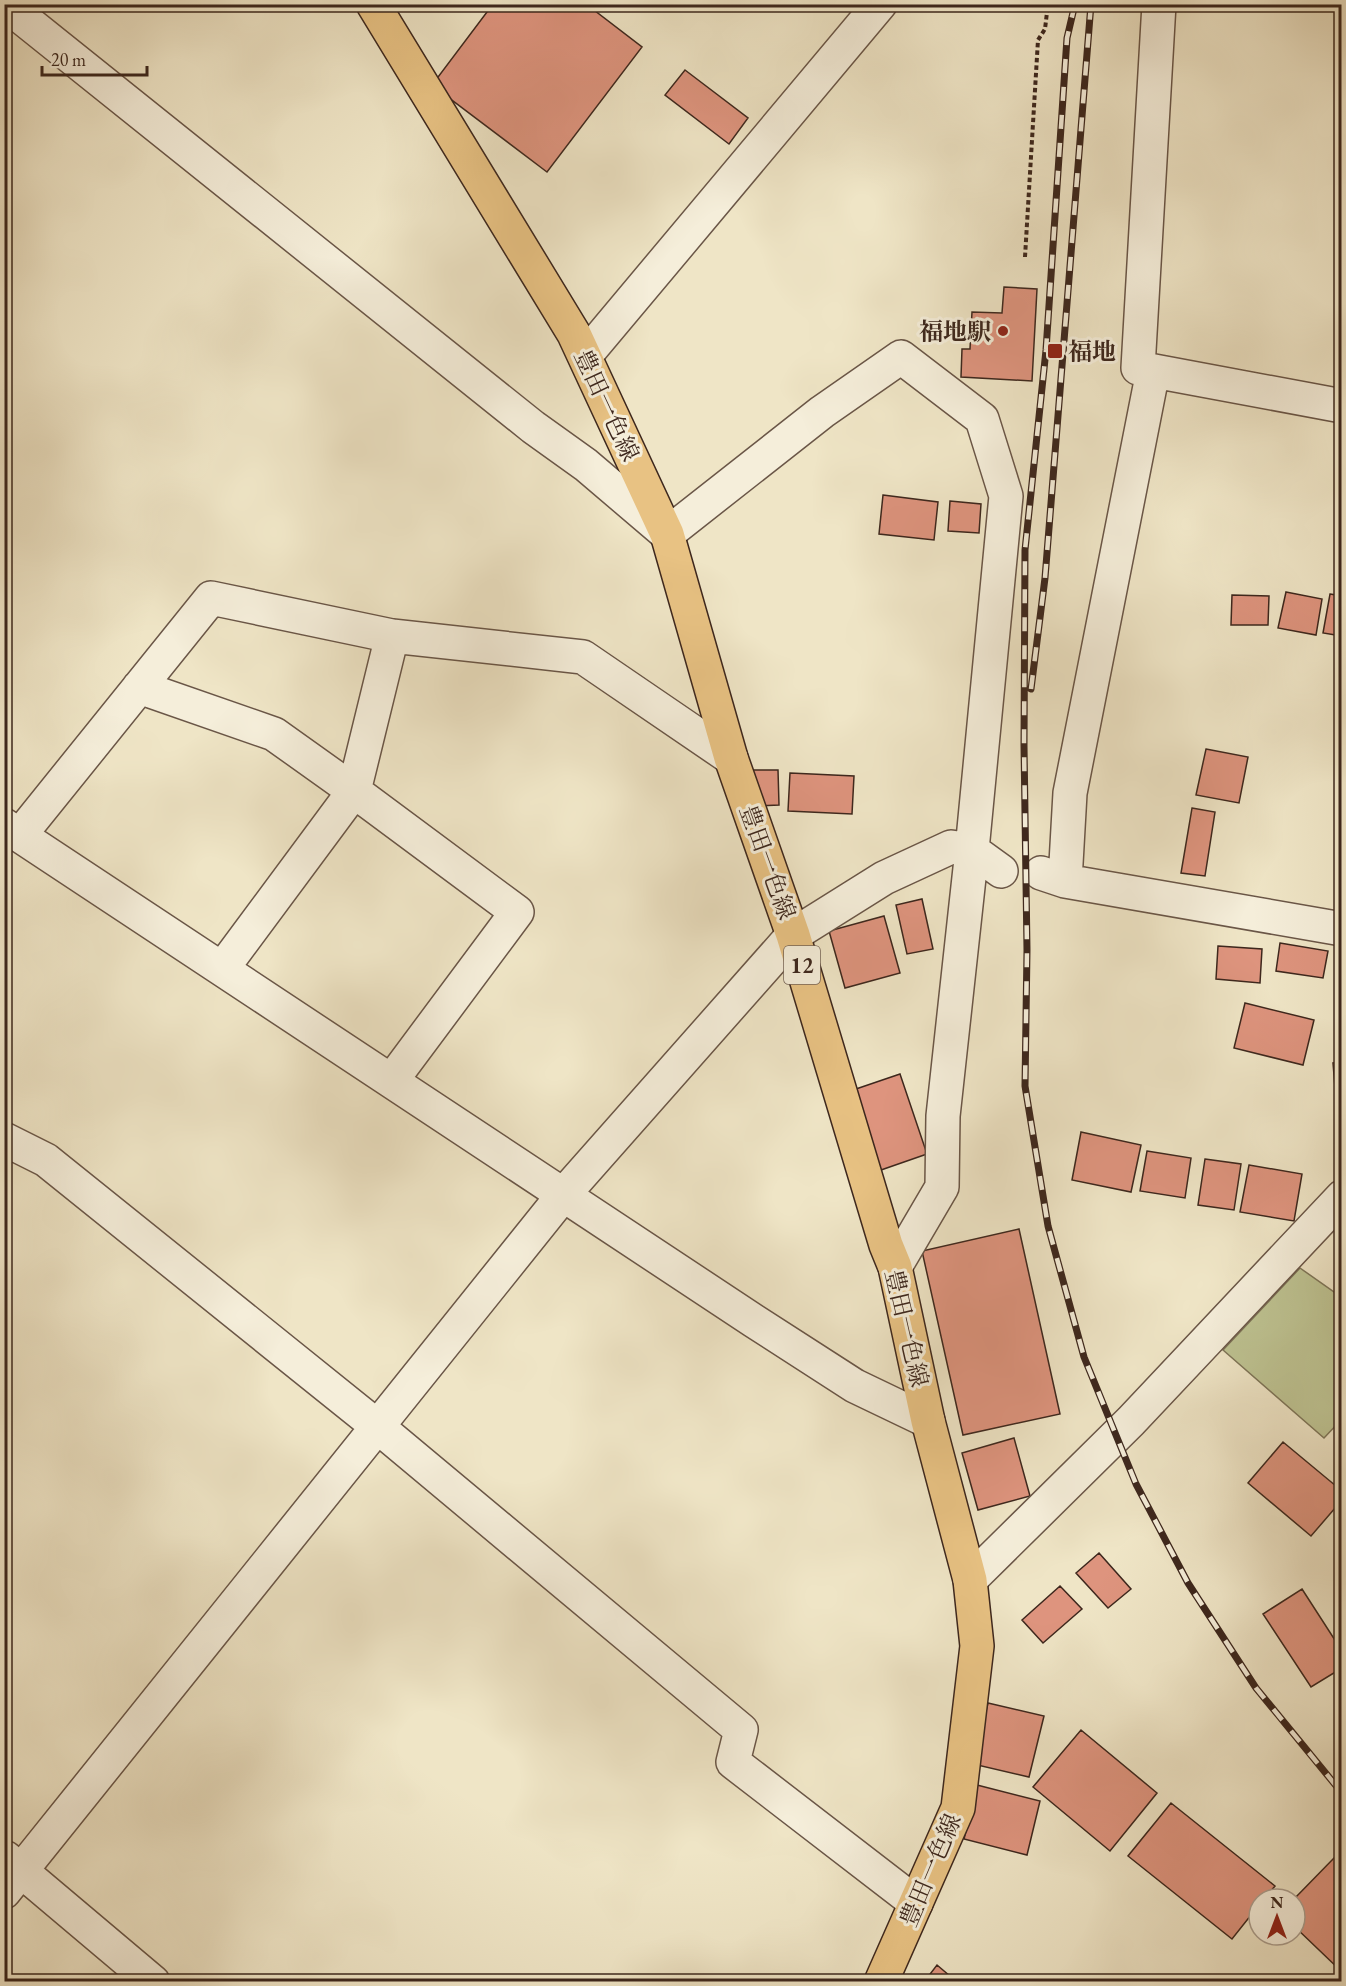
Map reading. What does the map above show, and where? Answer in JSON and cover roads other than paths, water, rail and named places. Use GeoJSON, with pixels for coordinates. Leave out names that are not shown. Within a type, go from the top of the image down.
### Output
{"type":"FeatureCollection","features":[{"type":"Feature","properties":{"kind":"main road","name":"豊田一色線"},"geometry":{"type":"LineString","coordinates":[[374,4],[574,334],[668,534],[731,758],[793,935],[886,1245],[895,1267],[928,1421],[970,1580],[978,1646],[958,1808],[881,1982]]}},
{"type":"Feature","properties":{"kind":"street"},"geometry":{"type":"LineString","coordinates":[[5,4],[533,428],[586,465],[668,534],[822,412],[901,357],[982,419],[1006,496],[972,850],[943,1116],[942,1187],[895,1267]]}},
{"type":"Feature","properties":{"kind":"street"},"geometry":{"type":"LineString","coordinates":[[585,356],[880,4]]}},
{"type":"Feature","properties":{"kind":"street"},"geometry":{"type":"LineString","coordinates":[[1159,4],[1138,368],[1341,406]]}},
{"type":"Feature","properties":{"kind":"street"},"geometry":{"type":"LineString","coordinates":[[1153,371],[1053,877],[1341,929]]}},
{"type":"Feature","properties":{"kind":"street"},"geometry":{"type":"LineString","coordinates":[[731,758],[583,657],[392,636],[211,598],[139,687],[12,830],[754,1321],[855,1386],[928,1421]]}},
{"type":"Feature","properties":{"kind":"street"},"geometry":{"type":"LineString","coordinates":[[222,969],[354,791],[392,636]]}},
{"type":"Feature","properties":{"kind":"street"},"geometry":{"type":"LineString","coordinates":[[139,687],[274,734],[517,912],[392,1080]]}},
{"type":"Feature","properties":{"kind":"street"},"geometry":{"type":"LineString","coordinates":[[153,1982],[10,1873],[378,1427],[564,1194],[793,935],[884,878],[951,848],[972,850],[1001,871]]}},
{"type":"Feature","properties":{"kind":"street"},"geometry":{"type":"LineString","coordinates":[[4,1139],[46,1160],[378,1427],[741,1730],[733,1762],[916,1903]]}},
{"type":"Feature","properties":{"kind":"street"},"geometry":{"type":"LineString","coordinates":[[970,1580],[1131,1421],[1341,1197]]}},
{"type":"Feature","properties":{"kind":"railway"},"geometry":{"type":"LineString","coordinates":[[1075,4],[1067,38],[1046,350],[1025,550],[1024,745],[1027,950],[1025,1086],[1048,1226],[1084,1357],[1136,1484],[1188,1583],[1256,1688],[1342,1793]]}},
{"type":"Feature","properties":{"kind":"railway"},"geometry":{"type":"LineString","coordinates":[[1031,689],[1045,578],[1091,4]]}},
{"type":"Feature","properties":{"kind":"place","name":"福地駅"},"geometry":{"type":"Point","coordinates":[1003,331]}},
{"type":"Feature","properties":{"kind":"place","name":"福地"},"geometry":{"type":"Point","coordinates":[1055,351]}}]}
